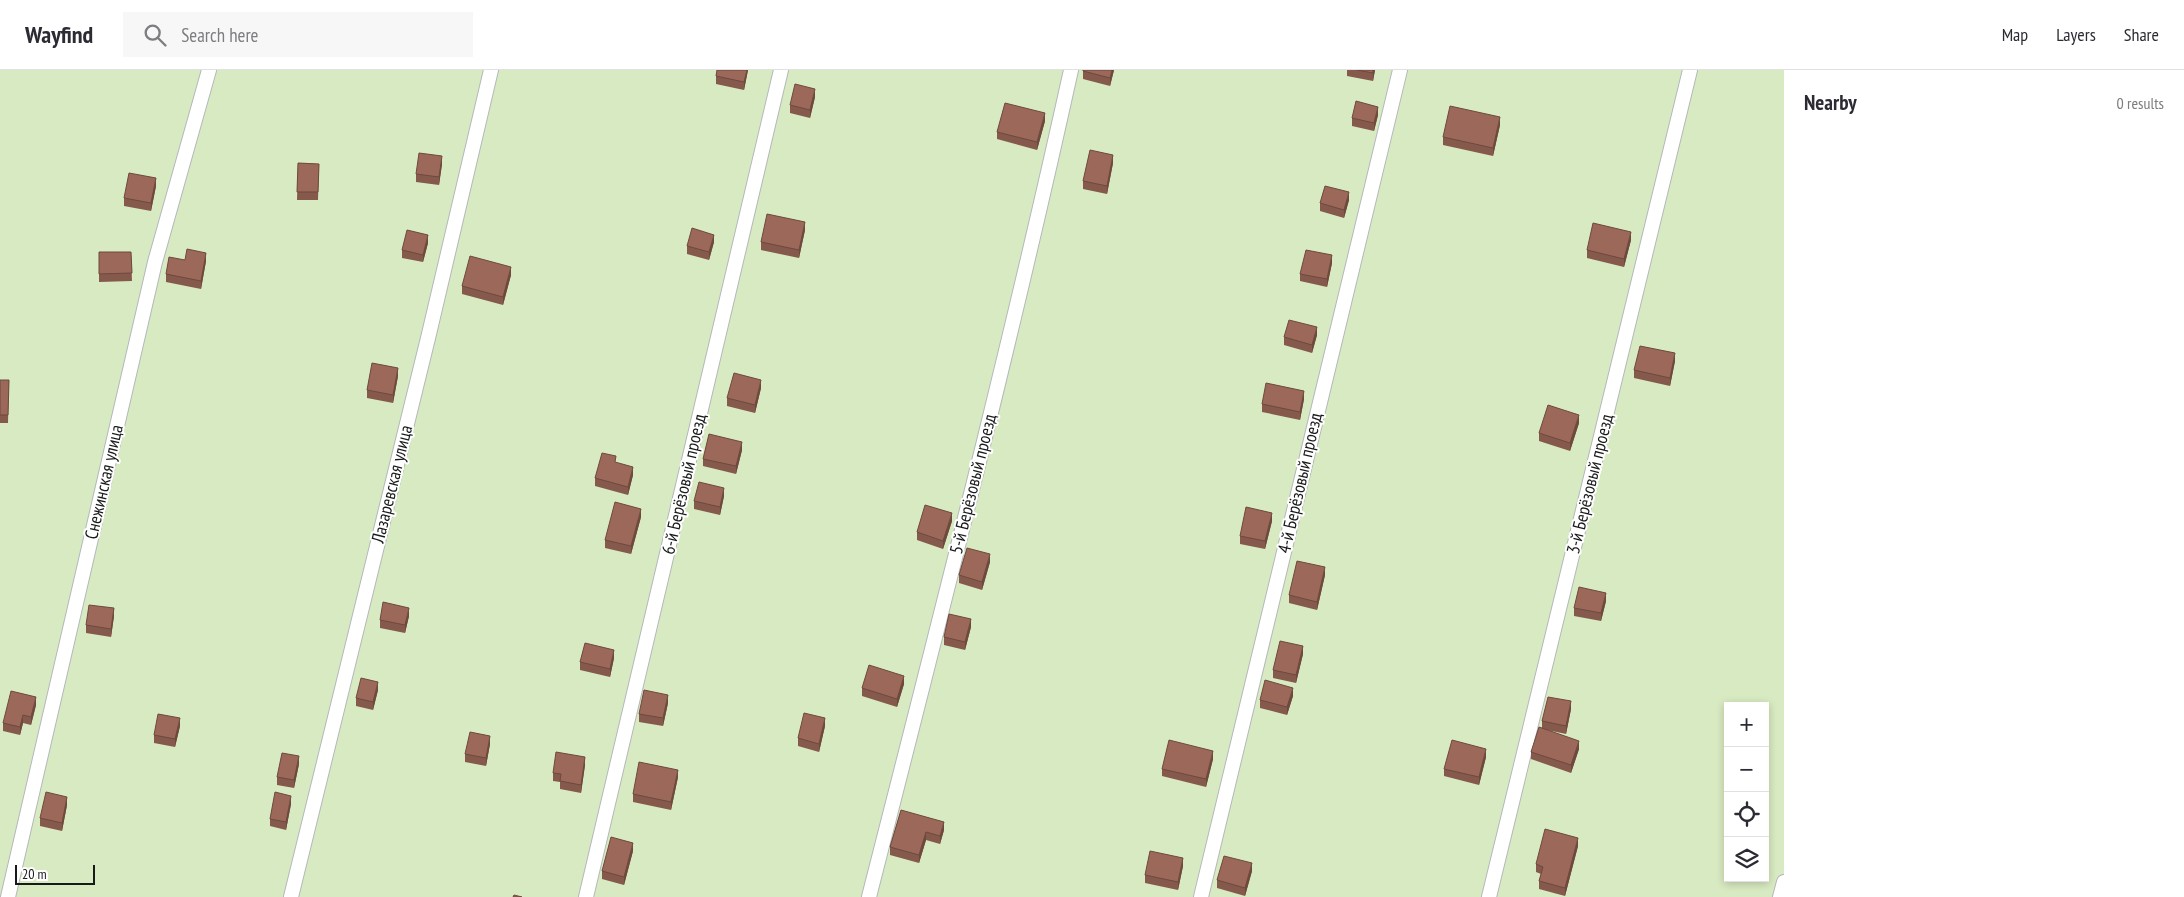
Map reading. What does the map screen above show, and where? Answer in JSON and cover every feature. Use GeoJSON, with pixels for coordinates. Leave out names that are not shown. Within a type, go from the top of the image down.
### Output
{"type":"FeatureCollection","features":[{"type":"Feature","properties":{"kind":"lane","name":"Снежинская улица"},"geometry":{"type":"LineString","coordinates":[[8,897],[155,262],[208,70]]}},
{"type":"Feature","properties":{"kind":"lane","name":"Лазаревская улица"},"geometry":{"type":"LineString","coordinates":[[291,897],[429,334],[490,70]]}},
{"type":"Feature","properties":{"kind":"lane","name":"6-й Берёзовый проезд"},"geometry":{"type":"LineString","coordinates":[[586,897],[781,70]]}},
{"type":"Feature","properties":{"kind":"lane","name":"5-й Берёзовый проезд"},"geometry":{"type":"LineString","coordinates":[[869,897],[962,534],[1046,183],[1071,70]]}},
{"type":"Feature","properties":{"kind":"lane","name":"4-й Берёзовый проезд"},"geometry":{"type":"LineString","coordinates":[[1201,897],[1400,70]]}},
{"type":"Feature","properties":{"kind":"lane","name":"3-й Берёзовый проезд"},"geometry":{"type":"LineString","coordinates":[[1489,897],[1690,70]]}},
{"type":"Feature","properties":{"kind":"lane"},"geometry":{"type":"LineString","coordinates":[[1780,897],[1784,882]]}},
{"type":"Feature","properties":{"kind":"green space"},"geometry":{"type":"Polygon","coordinates":[[[0,70],[1784,70],[1784,897],[0,897],[0,70]]]}},
{"type":"Feature","properties":{"kind":"building"},"geometry":{"type":"Polygon","coordinates":[[[717,70],[747,70],[744,82],[716,76],[717,70]]]}},
{"type":"Feature","properties":{"kind":"building"},"geometry":{"type":"Polygon","coordinates":[[[1083,70],[1112,70],[1110,78],[1083,70]]]}},
{"type":"Feature","properties":{"kind":"building"},"geometry":{"type":"Polygon","coordinates":[[[1357,70],[1373,70],[1373,73],[1357,70]]]}},
{"type":"Feature","properties":{"kind":"building"},"geometry":{"type":"Polygon","coordinates":[[[795,84],[815,89],[810,110],[790,105],[795,84]]]}},
{"type":"Feature","properties":{"kind":"building"},"geometry":{"type":"Polygon","coordinates":[[[1356,101],[1378,107],[1374,123],[1352,118],[1356,101]]]}},
{"type":"Feature","properties":{"kind":"building"},"geometry":{"type":"Polygon","coordinates":[[[1005,103],[1045,113],[1037,142],[997,132],[1005,103]]]}},
{"type":"Feature","properties":{"kind":"building"},"geometry":{"type":"Polygon","coordinates":[[[1450,106],[1500,117],[1493,148],[1443,137],[1450,106]]]}},
{"type":"Feature","properties":{"kind":"building"},"geometry":{"type":"Polygon","coordinates":[[[1090,150],[1113,155],[1107,186],[1083,181],[1090,150]]]}},
{"type":"Feature","properties":{"kind":"building"},"geometry":{"type":"Polygon","coordinates":[[[419,153],[442,156],[439,177],[416,174],[419,153]]]}},
{"type":"Feature","properties":{"kind":"building"},"geometry":{"type":"Polygon","coordinates":[[[298,163],[319,164],[318,192],[297,192],[298,163]]]}},
{"type":"Feature","properties":{"kind":"building"},"geometry":{"type":"Polygon","coordinates":[[[129,173],[156,178],[151,203],[124,198],[129,173]]]}},
{"type":"Feature","properties":{"kind":"building"},"geometry":{"type":"Polygon","coordinates":[[[1325,186],[1349,192],[1344,210],[1320,203],[1325,186]]]}},
{"type":"Feature","properties":{"kind":"building"},"geometry":{"type":"Polygon","coordinates":[[[767,214],[805,222],[799,250],[761,242],[767,214]]]}},
{"type":"Feature","properties":{"kind":"building"},"geometry":{"type":"Polygon","coordinates":[[[1593,223],[1631,232],[1624,259],[1587,250],[1593,223]]]}},
{"type":"Feature","properties":{"kind":"building"},"geometry":{"type":"Polygon","coordinates":[[[692,228],[714,235],[709,252],[687,246],[692,228]]]}},
{"type":"Feature","properties":{"kind":"building"},"geometry":{"type":"Polygon","coordinates":[[[407,230],[428,235],[423,255],[402,250],[407,230]]]}},
{"type":"Feature","properties":{"kind":"building"},"geometry":{"type":"Polygon","coordinates":[[[187,249],[206,253],[201,281],[166,274],[169,257],[185,260],[187,249]]]}},
{"type":"Feature","properties":{"kind":"building"},"geometry":{"type":"Polygon","coordinates":[[[1306,250],[1332,255],[1327,279],[1300,274],[1306,250]]]}},
{"type":"Feature","properties":{"kind":"building"},"geometry":{"type":"Polygon","coordinates":[[[99,252],[131,252],[132,273],[99,274],[99,252]]]}},
{"type":"Feature","properties":{"kind":"building"},"geometry":{"type":"Polygon","coordinates":[[[470,256],[511,267],[503,297],[462,286],[470,256]]]}},
{"type":"Feature","properties":{"kind":"building"},"geometry":{"type":"Polygon","coordinates":[[[1289,320],[1317,327],[1312,345],[1284,337],[1289,320]]]}},
{"type":"Feature","properties":{"kind":"building"},"geometry":{"type":"Polygon","coordinates":[[[1640,346],[1675,353],[1670,378],[1634,370],[1640,346]]]}},
{"type":"Feature","properties":{"kind":"building"},"geometry":{"type":"Polygon","coordinates":[[[372,363],[398,368],[393,395],[367,390],[372,363]]]}},
{"type":"Feature","properties":{"kind":"building"},"geometry":{"type":"Polygon","coordinates":[[[734,373],[761,380],[755,405],[727,398],[734,373]]]}},
{"type":"Feature","properties":{"kind":"building"},"geometry":{"type":"Polygon","coordinates":[[[0,380],[9,380],[8,415],[0,415],[0,380]]]}},
{"type":"Feature","properties":{"kind":"building"},"geometry":{"type":"Polygon","coordinates":[[[1266,383],[1304,391],[1300,412],[1262,404],[1266,383]]]}},
{"type":"Feature","properties":{"kind":"building"},"geometry":{"type":"Polygon","coordinates":[[[1548,405],[1579,415],[1570,443],[1539,433],[1548,405]]]}},
{"type":"Feature","properties":{"kind":"building"},"geometry":{"type":"Polygon","coordinates":[[[709,434],[742,442],[736,466],[703,459],[709,434]]]}},
{"type":"Feature","properties":{"kind":"building"},"geometry":{"type":"Polygon","coordinates":[[[602,453],[616,456],[615,462],[633,467],[628,487],[595,478],[602,453]]]}},
{"type":"Feature","properties":{"kind":"building"},"geometry":{"type":"Polygon","coordinates":[[[699,482],[724,488],[720,507],[694,501],[699,482]]]}},
{"type":"Feature","properties":{"kind":"building"},"geometry":{"type":"Polygon","coordinates":[[[615,502],[641,509],[631,546],[605,540],[615,502]]]}},
{"type":"Feature","properties":{"kind":"building"},"geometry":{"type":"Polygon","coordinates":[[[925,505],[952,513],[943,541],[917,532],[925,505]]]}},
{"type":"Feature","properties":{"kind":"building"},"geometry":{"type":"Polygon","coordinates":[[[1246,507],[1272,513],[1265,541],[1240,536],[1246,507]]]}},
{"type":"Feature","properties":{"kind":"building"},"geometry":{"type":"Polygon","coordinates":[[[967,548],[990,554],[982,582],[959,575],[967,548]]]}},
{"type":"Feature","properties":{"kind":"building"},"geometry":{"type":"Polygon","coordinates":[[[1297,561],[1325,567],[1317,602],[1289,595],[1297,561]]]}},
{"type":"Feature","properties":{"kind":"building"},"geometry":{"type":"Polygon","coordinates":[[[1579,587],[1606,593],[1601,613],[1574,608],[1579,587]]]}},
{"type":"Feature","properties":{"kind":"building"},"geometry":{"type":"Polygon","coordinates":[[[383,602],[409,608],[405,625],[380,620],[383,602]]]}},
{"type":"Feature","properties":{"kind":"building"},"geometry":{"type":"Polygon","coordinates":[[[89,605],[114,608],[111,629],[86,625],[89,605]]]}},
{"type":"Feature","properties":{"kind":"building"},"geometry":{"type":"Polygon","coordinates":[[[949,614],[971,619],[965,642],[944,637],[949,614]]]}},
{"type":"Feature","properties":{"kind":"building"},"geometry":{"type":"Polygon","coordinates":[[[1280,641],[1303,646],[1296,675],[1273,670],[1280,641]]]}},
{"type":"Feature","properties":{"kind":"building"},"geometry":{"type":"Polygon","coordinates":[[[585,643],[614,650],[610,669],[580,662],[585,643]]]}},
{"type":"Feature","properties":{"kind":"building"},"geometry":{"type":"Polygon","coordinates":[[[869,665],[904,676],[897,699],[862,688],[869,665]]]}},
{"type":"Feature","properties":{"kind":"building"},"geometry":{"type":"Polygon","coordinates":[[[361,678],[378,682],[373,702],[356,698],[361,678]]]}},
{"type":"Feature","properties":{"kind":"building"},"geometry":{"type":"Polygon","coordinates":[[[1265,680],[1293,688],[1287,707],[1260,700],[1265,680]]]}},
{"type":"Feature","properties":{"kind":"building"},"geometry":{"type":"Polygon","coordinates":[[[644,690],[668,695],[663,718],[639,714],[644,690]]]}},
{"type":"Feature","properties":{"kind":"building"},"geometry":{"type":"Polygon","coordinates":[[[11,691],[36,697],[31,717],[23,715],[20,727],[3,723],[11,691]]]}},
{"type":"Feature","properties":{"kind":"building"},"geometry":{"type":"Polygon","coordinates":[[[1548,697],[1571,701],[1566,726],[1542,721],[1548,697]]]}},
{"type":"Feature","properties":{"kind":"building"},"geometry":{"type":"Polygon","coordinates":[[[804,713],[825,718],[819,744],[798,738],[804,713]]]}},
{"type":"Feature","properties":{"kind":"building"},"geometry":{"type":"Polygon","coordinates":[[[158,714],[180,718],[175,739],[154,735],[158,714]]]}},
{"type":"Feature","properties":{"kind":"building"},"geometry":{"type":"Polygon","coordinates":[[[1539,727],[1579,741],[1571,765],[1531,752],[1539,727]]]}},
{"type":"Feature","properties":{"kind":"building"},"geometry":{"type":"Polygon","coordinates":[[[470,732],[490,736],[486,758],[465,754],[470,732]]]}},
{"type":"Feature","properties":{"kind":"building"},"geometry":{"type":"Polygon","coordinates":[[[1169,740],[1213,751],[1206,779],[1162,769],[1169,740]]]}},
{"type":"Feature","properties":{"kind":"building"},"geometry":{"type":"Polygon","coordinates":[[[1452,740],[1486,749],[1479,777],[1444,769],[1452,740]]]}},
{"type":"Feature","properties":{"kind":"building"},"geometry":{"type":"Polygon","coordinates":[[[556,752],[585,757],[581,785],[560,781],[561,774],[553,773],[556,752]]]}},
{"type":"Feature","properties":{"kind":"building"},"geometry":{"type":"Polygon","coordinates":[[[282,753],[299,756],[294,780],[277,777],[282,753]]]}},
{"type":"Feature","properties":{"kind":"building"},"geometry":{"type":"Polygon","coordinates":[[[639,762],[678,770],[671,802],[633,794],[639,762]]]}},
{"type":"Feature","properties":{"kind":"building"},"geometry":{"type":"Polygon","coordinates":[[[46,792],[67,797],[62,823],[40,818],[46,792]]]}},
{"type":"Feature","properties":{"kind":"building"},"geometry":{"type":"Polygon","coordinates":[[[275,792],[291,796],[286,822],[270,819],[275,792]]]}},
{"type":"Feature","properties":{"kind":"building"},"geometry":{"type":"Polygon","coordinates":[[[901,810],[944,822],[940,836],[926,832],[919,855],[890,847],[901,810]]]}},
{"type":"Feature","properties":{"kind":"building"},"geometry":{"type":"Polygon","coordinates":[[[1545,829],[1578,838],[1565,888],[1539,881],[1543,867],[1536,864],[1545,829]]]}},
{"type":"Feature","properties":{"kind":"building"},"geometry":{"type":"Polygon","coordinates":[[[611,837],[633,843],[624,877],[602,871],[611,837]]]}},
{"type":"Feature","properties":{"kind":"building"},"geometry":{"type":"Polygon","coordinates":[[[1150,851],[1183,858],[1178,882],[1145,875],[1150,851]]]}},
{"type":"Feature","properties":{"kind":"building"},"geometry":{"type":"Polygon","coordinates":[[[1224,856],[1252,863],[1245,888],[1217,880],[1224,856]]]}}]}
